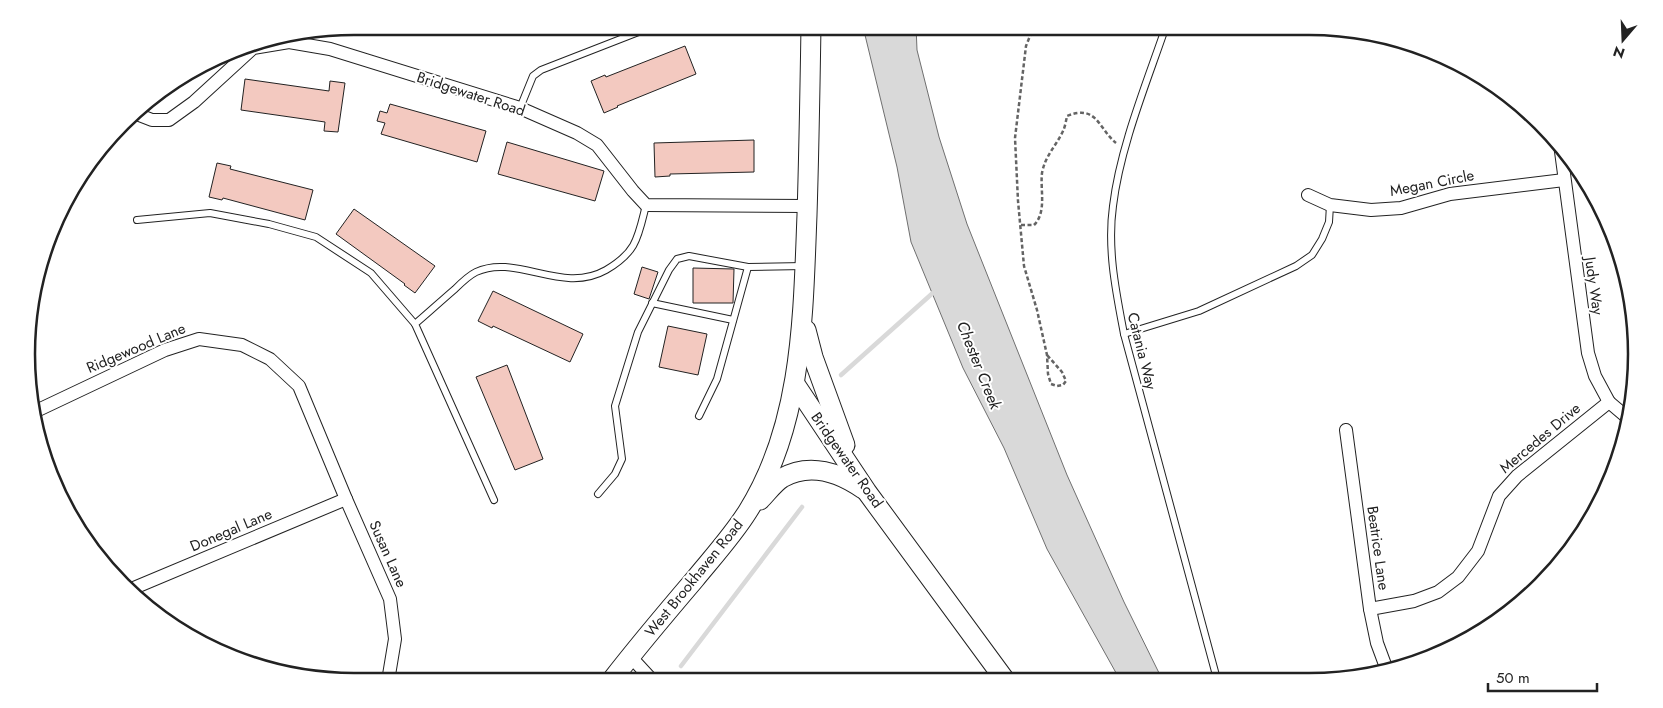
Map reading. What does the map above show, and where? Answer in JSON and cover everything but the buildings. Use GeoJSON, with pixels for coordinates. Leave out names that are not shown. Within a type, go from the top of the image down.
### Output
{"type":"FeatureCollection","features":[{"type":"Feature","properties":{"kind":"street"},"geometry":{"type":"LineString","coordinates":[[795,384],[803,314],[811,35]]}},
{"type":"Feature","properties":{"kind":"street","name":"Bridgewater Road"},"geometry":{"type":"LineString","coordinates":[[285,43],[330,49],[520,108],[577,133],[597,145],[632,191],[646,205]]}},
{"type":"Feature","properties":{"kind":"street","name":"Bridgewater Road"},"geometry":{"type":"LineString","coordinates":[[142,116],[152,120],[169,120],[194,102],[247,53]]}},
{"type":"Feature","properties":{"kind":"street","name":"Judy Way"},"geometry":{"type":"LineString","coordinates":[[1562,160],[1588,353],[1594,376],[1609,402],[1622,413]]}},
{"type":"Feature","properties":{"kind":"street","name":"Megan Circle"},"geometry":{"type":"LineString","coordinates":[[1308,194],[1330,205],[1371,210],[1401,208],[1450,194],[1564,180]]}},
{"type":"Feature","properties":{"kind":"street"},"geometry":{"type":"LineString","coordinates":[[646,205],[807,206]]}},
{"type":"Feature","properties":{"kind":"street"},"geometry":{"type":"LineString","coordinates":[[803,314],[813,357],[830,408],[848,453],[867,492]]}},
{"type":"Feature","properties":{"kind":"street","name":"Ridgewood Lane"},"geometry":{"type":"LineString","coordinates":[[40,409],[165,350],[199,339],[242,345],[270,360],[299,386],[346,500]]}},
{"type":"Feature","properties":{"kind":"street","name":"Bridgewater Road"},"geometry":{"type":"LineString","coordinates":[[795,384],[867,492],[1001,673]]}},
{"type":"Feature","properties":{"kind":"street","name":"West Brookhaven Road"},"geometry":{"type":"LineString","coordinates":[[617,673],[721,548],[748,511],[769,472],[779,444],[795,384]]}},
{"type":"Feature","properties":{"kind":"street","name":"Mercedes Drive"},"geometry":{"type":"LineString","coordinates":[[1370,609],[1414,601],[1438,592],[1458,577],[1478,551],[1499,496],[1517,476],[1609,402]]}},
{"type":"Feature","properties":{"kind":"street","name":"Beatrice Lane"},"geometry":{"type":"LineString","coordinates":[[1346,430],[1370,609],[1377,643],[1385,664]]}},
{"type":"Feature","properties":{"kind":"street"},"geometry":{"type":"LineString","coordinates":[[748,511],[782,478],[799,472],[825,471],[849,480],[867,492]]}},
{"type":"Feature","properties":{"kind":"street","name":"Donegal Lane"},"geometry":{"type":"LineString","coordinates":[[136,587],[346,500]]}},
{"type":"Feature","properties":{"kind":"street","name":"Susan Lane"},"geometry":{"type":"LineString","coordinates":[[346,500],[390,599],[395,639],[389,673]]}},
{"type":"Feature","properties":{"kind":"street"},"geometry":{"type":"LineString","coordinates":[[630,656],[646,673]]}},
{"type":"Feature","properties":{"kind":"lane"},"geometry":{"type":"LineString","coordinates":[[520,108],[533,76],[541,70],[631,35]]}},
{"type":"Feature","properties":{"kind":"lane","name":"Catania Way"},"geometry":{"type":"LineString","coordinates":[[1163,35],[1125,150],[1113,206],[1111,234],[1113,278],[1124,334],[1216,673]]}},
{"type":"Feature","properties":{"kind":"lane"},"geometry":{"type":"LineString","coordinates":[[415,324],[476,272],[493,268],[516,268],[560,278],[580,279],[596,275],[624,258],[634,246],[646,205]]}},
{"type":"Feature","properties":{"kind":"lane"},"geometry":{"type":"LineString","coordinates":[[1124,334],[1199,311],[1296,266],[1312,255],[1322,239],[1329,222],[1330,205]]}},
{"type":"Feature","properties":{"kind":"lane"},"geometry":{"type":"LineString","coordinates":[[137,220],[210,213],[269,224],[316,237],[370,273],[415,324],[494,500]]}},
{"type":"Feature","properties":{"kind":"lane"},"geometry":{"type":"LineString","coordinates":[[598,494],[615,474],[622,459],[615,406],[638,332],[652,302],[677,258],[689,256],[748,267],[805,266]]}},
{"type":"Feature","properties":{"kind":"lane"},"geometry":{"type":"LineString","coordinates":[[699,416],[717,379],[748,267]]}},
{"type":"Feature","properties":{"kind":"lane"},"geometry":{"type":"LineString","coordinates":[[652,302],[733,320]]}},
{"type":"Feature","properties":{"kind":"path"},"geometry":{"type":"LineString","coordinates":[[1030,35],[1026,46],[1015,138],[1024,266],[1037,310],[1047,354],[1048,374],[1051,384],[1063,385],[1066,381],[1062,372],[1047,354]]}},
{"type":"Feature","properties":{"kind":"path"},"geometry":{"type":"LineString","coordinates":[[1021,226],[1034,225],[1039,221],[1042,203],[1042,175],[1045,160],[1063,131],[1067,116],[1078,112],[1093,116],[1109,137],[1125,150]]}},
{"type":"Feature","properties":{"kind":"water","name":"Chester Creek"},"geometry":{"type":"Polygon","coordinates":[[[865,35],[916,35],[917,50],[939,137],[967,224],[1067,475],[1124,602],[1159,673],[1116,673],[1047,549],[1004,448],[963,368],[911,242],[897,167],[865,35]]]}},
{"type":"Feature","properties":{"kind":"waterway"},"geometry":{"type":"LineString","coordinates":[[841,375],[935,291]]}},
{"type":"Feature","properties":{"kind":"waterway"},"geometry":{"type":"LineString","coordinates":[[681,666],[802,507]]}}]}
